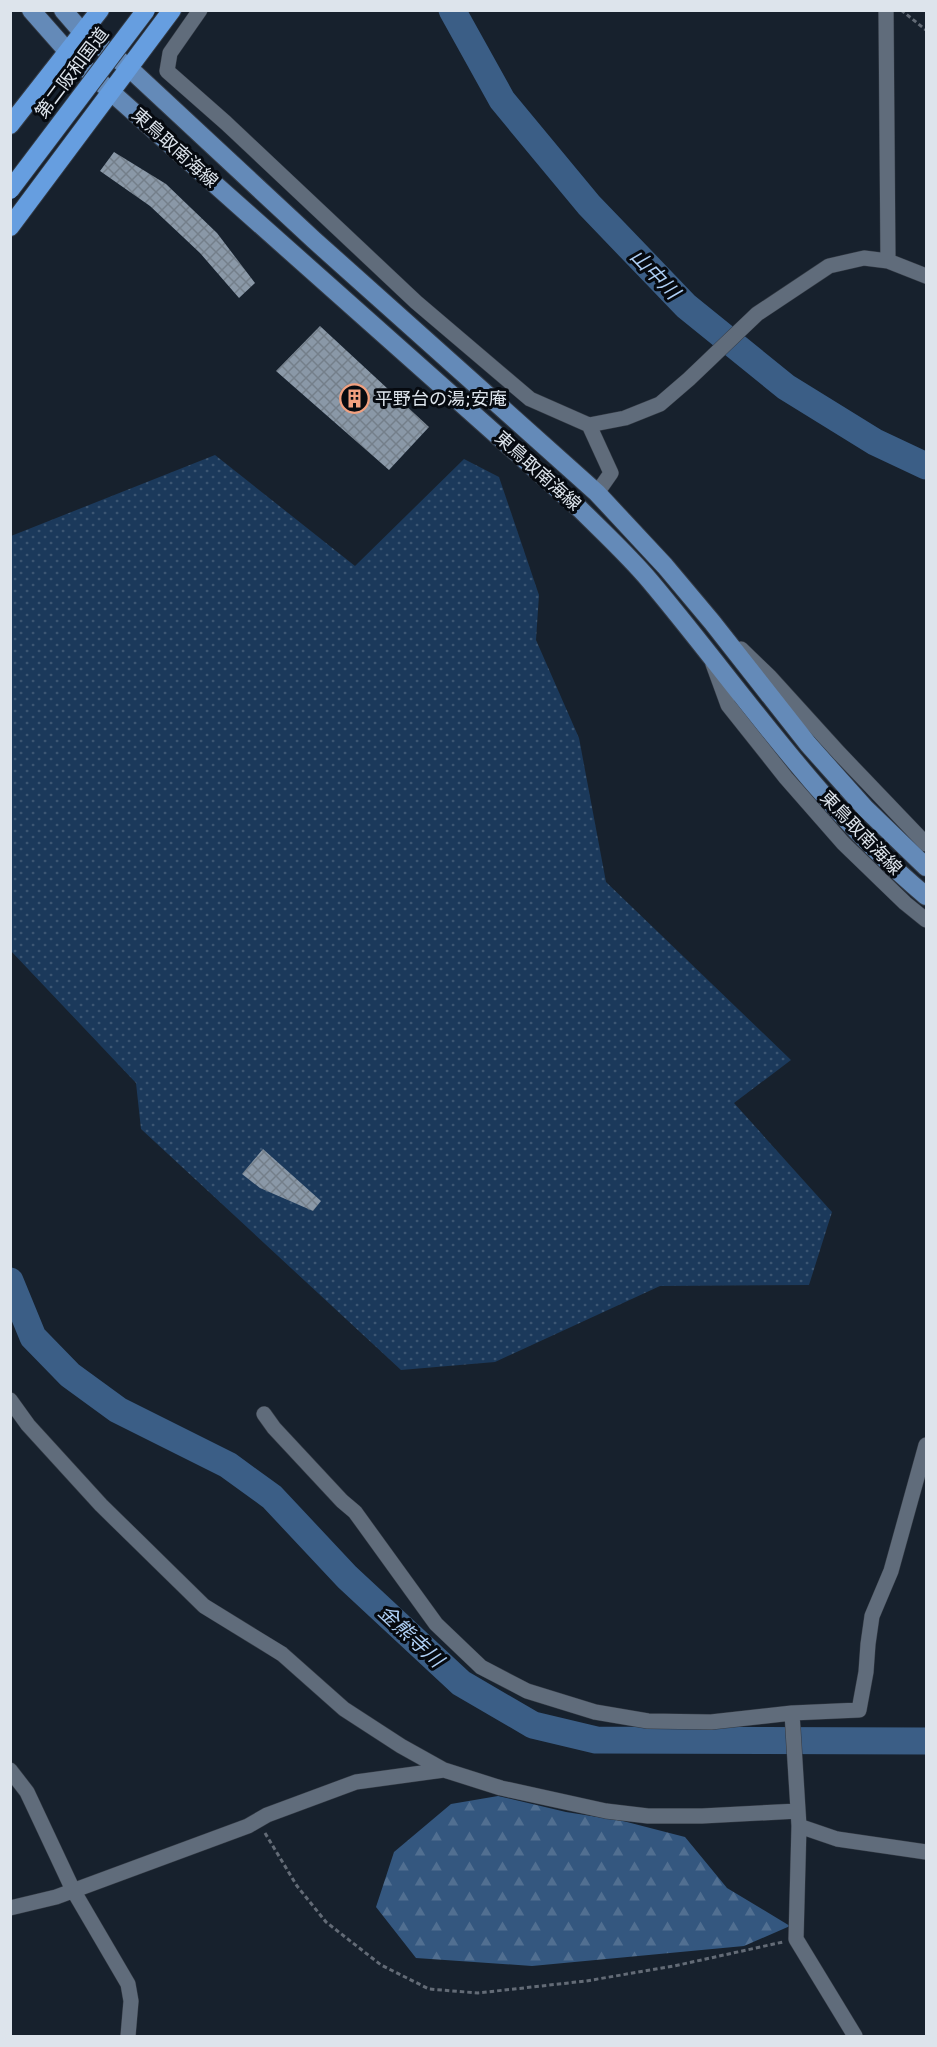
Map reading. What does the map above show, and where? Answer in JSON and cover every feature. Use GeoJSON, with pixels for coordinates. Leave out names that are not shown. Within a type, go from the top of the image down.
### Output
{"type":"FeatureCollection","features":[{"type":"Feature","properties":{"kind":"highway"},"geometry":{"type":"LineString","coordinates":[[10,125],[100,10]]}},
{"type":"Feature","properties":{"kind":"highway","name":"第二阪和国道"},"geometry":{"type":"LineString","coordinates":[[10,190],[146,10]]}},
{"type":"Feature","properties":{"kind":"highway"},"geometry":{"type":"LineString","coordinates":[[10,227],[172,10]]}},
{"type":"Feature","properties":{"kind":"main road","name":"東鳥取南海線"},"geometry":{"type":"LineString","coordinates":[[32,10],[68,52],[110,91],[580,509],[649,579],[791,759],[847,822],[903,877],[927,896]]}},
{"type":"Feature","properties":{"kind":"main road","name":"東鳥取南海線"},"geometry":{"type":"LineString","coordinates":[[63,10],[82,32],[128,67],[314,240],[597,493],[665,566],[808,744],[865,808],[927,867]]}},
{"type":"Feature","properties":{"kind":"street"},"geometry":{"type":"LineString","coordinates":[[201,10],[170,52],[167,71],[226,123],[416,302],[530,399],[589,425],[625,418],[660,404],[757,314],[829,266],[864,258],[888,261],[927,276]]}},
{"type":"Feature","properties":{"kind":"street"},"geometry":{"type":"LineString","coordinates":[[886,10],[888,261]]}},
{"type":"Feature","properties":{"kind":"street"},"geometry":{"type":"LineString","coordinates":[[589,425],[611,473],[597,493]]}},
{"type":"Feature","properties":{"kind":"street"},"geometry":{"type":"LineString","coordinates":[[712,622],[770,677],[927,844]]}},
{"type":"Feature","properties":{"kind":"street"},"geometry":{"type":"LineString","coordinates":[[710,655],[728,705],[786,778],[843,843],[905,903],[927,920]]}},
{"type":"Feature","properties":{"kind":"street"},"geometry":{"type":"LineString","coordinates":[[10,1400],[28,1425],[102,1505],[204,1606],[282,1654],[344,1709],[401,1746],[444,1770],[501,1788],[606,1811],[648,1816],[798,1814],[837,1839],[927,1852]]}},
{"type":"Feature","properties":{"kind":"street"},"geometry":{"type":"LineString","coordinates":[[264,1414],[320,1477],[355,1512],[436,1624],[481,1667],[527,1691],[595,1712],[648,1721],[711,1722],[793,1718],[859,1710],[872,1616],[891,1571],[927,1445]]}},
{"type":"Feature","properties":{"kind":"street"},"geometry":{"type":"LineString","coordinates":[[793,1718],[798,1814],[796,1939],[855,2037]]}},
{"type":"Feature","properties":{"kind":"street"},"geometry":{"type":"LineString","coordinates":[[10,1770],[27,1792],[73,1890],[128,1984],[131,2001],[128,2037]]}},
{"type":"Feature","properties":{"kind":"street"},"geometry":{"type":"LineString","coordinates":[[10,1908],[56,1897],[248,1826],[267,1815],[356,1782],[444,1770]]}},
{"type":"Feature","properties":{"kind":"path"},"geometry":{"type":"LineString","coordinates":[[901,10],[927,30]]}},
{"type":"Feature","properties":{"kind":"path"},"geometry":{"type":"LineString","coordinates":[[258,1821],[297,1886],[326,1922],[381,1965],[429,1989],[478,1993],[586,1982],[674,1966],[796,1939]]}},
{"type":"Feature","properties":{"kind":"shaded area"},"geometry":{"type":"Polygon","coordinates":[[[215,455],[355,566],[464,459],[499,477],[539,595],[536,640],[579,738],[606,882],[791,1060],[734,1103],[832,1212],[809,1285],[660,1286],[495,1362],[401,1370],[141,1129],[136,1083],[11,951],[11,536],[215,455]]]}},
{"type":"Feature","properties":{"kind":"green space"},"geometry":{"type":"Polygon","coordinates":[[[498,1796],[566,1812],[623,1821],[685,1837],[727,1888],[790,1926],[744,1946],[532,1966],[416,1958],[376,1907],[394,1852],[451,1804],[498,1796]]]}},
{"type":"Feature","properties":{"kind":"building"},"geometry":{"type":"Polygon","coordinates":[[[114,152],[166,184],[217,233],[255,283],[239,298],[200,253],[150,206],[100,171],[114,152]]]}},
{"type":"Feature","properties":{"kind":"building","name":"平野台の湯;安庵"},"geometry":{"type":"Polygon","coordinates":[[[320,326],[429,427],[389,470],[276,371],[320,326]]]}},
{"type":"Feature","properties":{"kind":"building"},"geometry":{"type":"Polygon","coordinates":[[[263,1149],[321,1201],[313,1211],[260,1188],[242,1174],[263,1149]]]}},
{"type":"Feature","properties":{"kind":"waterway","name":"山中川"},"geometry":{"type":"LineString","coordinates":[[452,10],[502,100],[589,205],[686,306],[786,387],[875,442],[926,466]]}},
{"type":"Feature","properties":{"kind":"waterway","name":"金熊寺川"},"geometry":{"type":"LineString","coordinates":[[10,1281],[33,1337],[70,1375],[118,1410],[228,1465],[272,1497],[347,1577],[461,1683],[533,1725],[596,1740],[926,1741]]}},
{"type":"Feature","properties":{"kind":"place","name":"平野台の湯;安庵"},"geometry":{"type":"Point","coordinates":[354,399]}}]}
